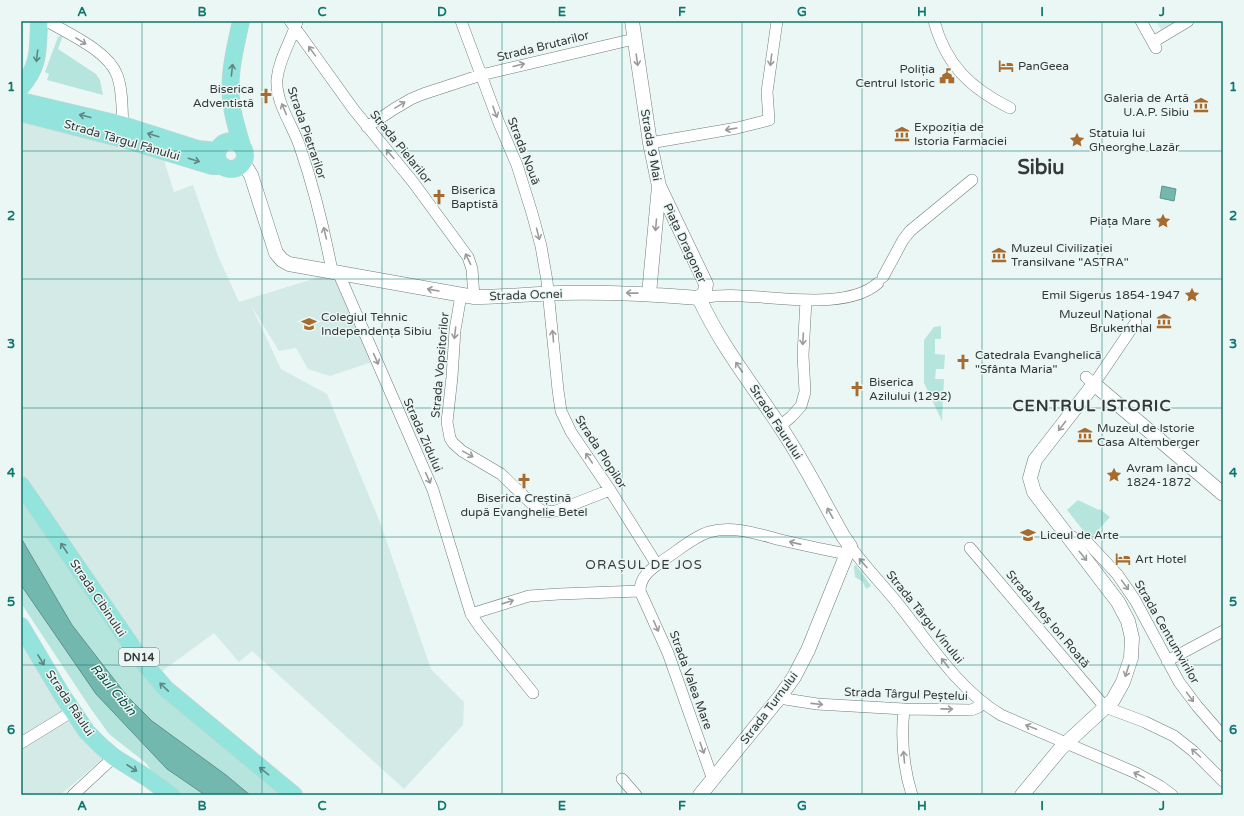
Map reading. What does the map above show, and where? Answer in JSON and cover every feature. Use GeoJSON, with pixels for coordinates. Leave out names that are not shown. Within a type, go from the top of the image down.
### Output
{"type":"FeatureCollection","features":[{"type":"Feature","properties":{"kind":"main road"},"geometry":{"type":"LineString","coordinates":[[21,87],[30,76],[36,64],[39,21]]}},
{"type":"Feature","properties":{"kind":"main road"},"geometry":{"type":"LineString","coordinates":[[241,21],[232,68],[230,97],[243,155],[240,165],[232,168],[221,159],[222,145],[228,141],[239,143],[243,155]]}},
{"type":"Feature","properties":{"kind":"main road","name":"Strada Târgul Fânului"},"geometry":{"type":"LineString","coordinates":[[21,101],[123,132]]}},
{"type":"Feature","properties":{"kind":"main road","name":"Strada Târgul Fânului"},"geometry":{"type":"LineString","coordinates":[[21,113],[123,132],[198,149],[221,159]]}},
{"type":"Feature","properties":{"kind":"main road","name":"Strada Cibinului"},"geometry":{"type":"LineString","coordinates":[[21,485],[155,678],[184,704],[294,795]]}},
{"type":"Feature","properties":{"kind":"main road","name":"Strada Râului"},"geometry":{"type":"LineString","coordinates":[[21,626],[87,732],[100,746],[114,757],[171,795]]}},
{"type":"Feature","properties":{"kind":"street"},"geometry":{"type":"LineString","coordinates":[[47,21],[86,44],[105,57],[112,65],[120,85],[123,132]]}},
{"type":"Feature","properties":{"kind":"street","name":"Strada Nouă"},"geometry":{"type":"LineString","coordinates":[[461,21],[525,188],[540,246],[549,294]]}},
{"type":"Feature","properties":{"kind":"street","name":"Strada 9 Mai"},"geometry":{"type":"LineString","coordinates":[[632,21],[650,143],[659,186],[649,294]]}},
{"type":"Feature","properties":{"kind":"street"},"geometry":{"type":"LineString","coordinates":[[650,143],[755,125],[769,120],[767,92],[777,21]]}},
{"type":"Feature","properties":{"kind":"street"},"geometry":{"type":"LineString","coordinates":[[934,21],[937,35],[951,60],[960,72],[980,91],[1010,108]]}},
{"type":"Feature","properties":{"kind":"street"},"geometry":{"type":"LineString","coordinates":[[1141,21],[1155,45],[1188,21]]}},
{"type":"Feature","properties":{"kind":"street","name":"Strada Pielarilor"},"geometry":{"type":"LineString","coordinates":[[294,23],[367,127],[414,182],[468,257],[472,269],[467,296]]}},
{"type":"Feature","properties":{"kind":"street","name":"Strada Pietrarilor"},"geometry":{"type":"LineString","coordinates":[[294,23],[279,70],[277,80],[278,90],[300,147],[320,212],[335,271]]}},
{"type":"Feature","properties":{"kind":"street","name":"Strada Brutarilor"},"geometry":{"type":"LineString","coordinates":[[367,127],[411,99],[482,75],[599,46],[634,39]]}},
{"type":"Feature","properties":{"kind":"street","name":"Strada Ocnei"},"geometry":{"type":"LineString","coordinates":[[243,155],[276,253],[289,264],[335,271],[467,296],[502,297],[549,294],[649,294],[699,298],[711,296],[742,296],[806,300],[848,297],[866,292],[880,280],[903,240],[910,231],[972,180]]}},
{"type":"Feature","properties":{"kind":"street","name":"Piața Dragoner"},"geometry":{"type":"LineString","coordinates":[[659,186],[706,284],[705,292],[699,298]]}},
{"type":"Feature","properties":{"kind":"street","name":"Strada Zidului"},"geometry":{"type":"LineString","coordinates":[[335,271],[433,490],[471,614],[533,693]]}},
{"type":"Feature","properties":{"kind":"street","name":"Strada Plopilor"},"geometry":{"type":"LineString","coordinates":[[549,294],[561,411],[571,432],[610,490],[657,565]]}},
{"type":"Feature","properties":{"kind":"street","name":"Strada Vopsitorilor"},"geometry":{"type":"LineString","coordinates":[[467,296],[455,330],[447,422],[450,438],[453,443],[462,451],[501,474],[533,505],[544,512],[556,511],[610,490]]}},
{"type":"Feature","properties":{"kind":"street","name":"Strada Faurului"},"geometry":{"type":"LineString","coordinates":[[699,298],[711,323],[726,347],[780,426],[797,454],[843,536],[848,550]]}},
{"type":"Feature","properties":{"kind":"street"},"geometry":{"type":"LineString","coordinates":[[780,426],[797,411],[806,392],[803,355],[806,300]]}},
{"type":"Feature","properties":{"kind":"street"},"geometry":{"type":"LineString","coordinates":[[1022,795],[1067,742],[1113,700],[1128,671],[1132,649],[1130,629],[1124,612],[1034,492],[1030,478],[1035,460],[1090,381],[1136,322]]}},
{"type":"Feature","properties":{"kind":"street"},"geometry":{"type":"LineString","coordinates":[[1090,381],[1223,494]]}},
{"type":"Feature","properties":{"kind":"street"},"geometry":{"type":"LineString","coordinates":[[471,614],[529,596],[640,591],[640,585],[643,577],[657,565],[695,538],[717,530],[747,532],[848,550]]}},
{"type":"Feature","properties":{"kind":"street","name":"Strada Centumvirilor"},"geometry":{"type":"LineString","coordinates":[[1065,534],[1088,542],[1117,574],[1135,600],[1179,682],[1197,706],[1223,736]]}},
{"type":"Feature","properties":{"kind":"street","name":"Strada Moș Ion Roată"},"geometry":{"type":"LineString","coordinates":[[970,548],[1105,707]]}},
{"type":"Feature","properties":{"kind":"street","name":"Strada Turnului"},"geometry":{"type":"LineString","coordinates":[[700,795],[779,698],[801,665],[848,550]]}},
{"type":"Feature","properties":{"kind":"street","name":"Strada Târgu Vinului"},"geometry":{"type":"LineString","coordinates":[[848,550],[967,689],[982,702]]}},
{"type":"Feature","properties":{"kind":"street","name":"Strada Valea Mare"},"geometry":{"type":"LineString","coordinates":[[640,591],[671,660],[713,780]]}},
{"type":"Feature","properties":{"kind":"street"},"geometry":{"type":"LineString","coordinates":[[1167,661],[1223,631]]}},
{"type":"Feature","properties":{"kind":"street","name":"Strada Târgul Peștelui"},"geometry":{"type":"LineString","coordinates":[[779,698],[817,704],[904,709],[971,710],[979,707],[982,702],[1001,715],[1067,742],[1136,773],[1160,786],[1172,795]]}},
{"type":"Feature","properties":{"kind":"street"},"geometry":{"type":"LineString","coordinates":[[1105,707],[1145,722],[1174,736],[1193,751],[1223,781]]}},
{"type":"Feature","properties":{"kind":"street"},"geometry":{"type":"LineString","coordinates":[[904,709],[904,763],[912,795]]}},
{"type":"Feature","properties":{"kind":"street"},"geometry":{"type":"LineString","coordinates":[[21,743],[73,711]]}},
{"type":"Feature","properties":{"kind":"street"},"geometry":{"type":"LineString","coordinates":[[73,795],[114,757]]}},
{"type":"Feature","properties":{"kind":"street"},"geometry":{"type":"LineString","coordinates":[[622,779],[636,795]]}},
{"type":"Feature","properties":{"kind":"shaded area"},"geometry":{"type":"Polygon","coordinates":[[[1156,21],[1178,21],[1162,31],[1156,21]]]}},
{"type":"Feature","properties":{"kind":"shaded area"},"geometry":{"type":"Polygon","coordinates":[[[63,35],[58,49],[96,74],[100,80],[103,95],[47,80],[49,74],[45,72],[58,37],[63,35]]]}},
{"type":"Feature","properties":{"kind":"shaded area"},"geometry":{"type":"Polygon","coordinates":[[[21,116],[162,154],[174,192],[193,185],[218,256],[239,302],[332,273],[372,362],[330,376],[308,369],[296,348],[279,351],[251,305],[281,369],[327,394],[381,525],[431,669],[464,702],[463,725],[404,789],[252,651],[239,662],[214,633],[161,672],[21,476],[21,116]]]}},
{"type":"Feature","properties":{"kind":"shaded area"},"geometry":{"type":"Polygon","coordinates":[[[941,326],[941,339],[935,339],[935,354],[945,355],[944,369],[936,369],[935,379],[944,379],[942,421],[924,383],[924,340],[934,327],[941,326]]]}},
{"type":"Feature","properties":{"kind":"shaded area"},"geometry":{"type":"Polygon","coordinates":[[[21,485],[155,678],[294,795],[179,795],[159,781],[146,763],[109,734],[21,603],[21,485]]]}},
{"type":"Feature","properties":{"kind":"shaded area"},"geometry":{"type":"Polygon","coordinates":[[[1078,500],[1099,510],[1100,509],[1110,517],[1090,539],[1067,510],[1078,500]]]}},
{"type":"Feature","properties":{"kind":"shaded area"},"geometry":{"type":"Polygon","coordinates":[[[856,565],[871,586],[866,589],[863,582],[855,577],[854,566],[856,565]]]}},
{"type":"Feature","properties":{"kind":"shaded area"},"geometry":{"type":"Polygon","coordinates":[[[21,635],[104,758],[60,795],[21,795],[21,635]]]}},
{"type":"Feature","properties":{"kind":"water"},"geometry":{"type":"Polygon","coordinates":[[[1162,186],[1176,189],[1174,201],[1160,198],[1162,186]]]}},
{"type":"Feature","properties":{"kind":"water","name":"Râul Cibin"},"geometry":{"type":"Polygon","coordinates":[[[21,538],[72,625],[127,696],[152,721],[226,775],[250,795],[205,795],[167,769],[96,694],[21,585],[21,538]]]}},
{"type":"Feature","properties":{"kind":"place","name":"PanGeea"},"geometry":{"type":"Point","coordinates":[1006,66]}},
{"type":"Feature","properties":{"kind":"place","name":"Poliția Centrul Istoric"},"geometry":{"type":"Point","coordinates":[947,76]}},
{"type":"Feature","properties":{"kind":"place","name":"Biserica Adventistă"},"geometry":{"type":"Point","coordinates":[266,96]}},
{"type":"Feature","properties":{"kind":"place","name":"Galeria de Artă U.A.P. Sibiu"},"geometry":{"type":"Point","coordinates":[1201,105]}},
{"type":"Feature","properties":{"kind":"place","name":"Expoziția de Istoria Farmaciei"},"geometry":{"type":"Point","coordinates":[902,134]}},
{"type":"Feature","properties":{"kind":"place","name":"Statuia lui Gheorghe Lazăr"},"geometry":{"type":"Point","coordinates":[1077,140]}},
{"type":"Feature","properties":{"kind":"place","name":"Biserica Baptistă"},"geometry":{"type":"Point","coordinates":[439,197]}},
{"type":"Feature","properties":{"kind":"place","name":"Piața Mare"},"geometry":{"type":"Point","coordinates":[1163,221]}},
{"type":"Feature","properties":{"kind":"place","name":"Muzeul Civilizației Transilvane \"ASTRA\""},"geometry":{"type":"Point","coordinates":[999,255]}},
{"type":"Feature","properties":{"kind":"place","name":"Emil Sigerus 1854-1947"},"geometry":{"type":"Point","coordinates":[1192,295]}},
{"type":"Feature","properties":{"kind":"place","name":"Muzeul Național Brukenthal"},"geometry":{"type":"Point","coordinates":[1164,321]}},
{"type":"Feature","properties":{"kind":"place","name":"Colegiul Tehnic Independența Sibiu"},"geometry":{"type":"Point","coordinates":[309,324]}},
{"type":"Feature","properties":{"kind":"place","name":"Catedrala Evanghelică \"Sfânta Maria\""},"geometry":{"type":"Point","coordinates":[963,362]}},
{"type":"Feature","properties":{"kind":"place","name":"Biserica Azilului (1292)"},"geometry":{"type":"Point","coordinates":[857,389]}},
{"type":"Feature","properties":{"kind":"place","name":"Muzeul de Istorie Casa Altemberger"},"geometry":{"type":"Point","coordinates":[1085,435]}},
{"type":"Feature","properties":{"kind":"place","name":"Avram Iancu 1824-1872"},"geometry":{"type":"Point","coordinates":[1114,475]}},
{"type":"Feature","properties":{"kind":"place","name":"Biserica Creștină după Evanghelie Betel"},"geometry":{"type":"Point","coordinates":[524,481]}},
{"type":"Feature","properties":{"kind":"place","name":"Liceul de Arte"},"geometry":{"type":"Point","coordinates":[1028,535]}},
{"type":"Feature","properties":{"kind":"place","name":"Art Hotel"},"geometry":{"type":"Point","coordinates":[1123,559]}},
{"type":"Feature","properties":{"kind":"district","name":"Sibiu"},"geometry":{"type":"Point","coordinates":[1041,167]}},
{"type":"Feature","properties":{"kind":"district","name":"CENTRUL ISTORIC"},"geometry":{"type":"Point","coordinates":[1092,405]}},
{"type":"Feature","properties":{"kind":"district","name":"ORAȘUL DE JOS"},"geometry":{"type":"Point","coordinates":[644,564]}}]}
